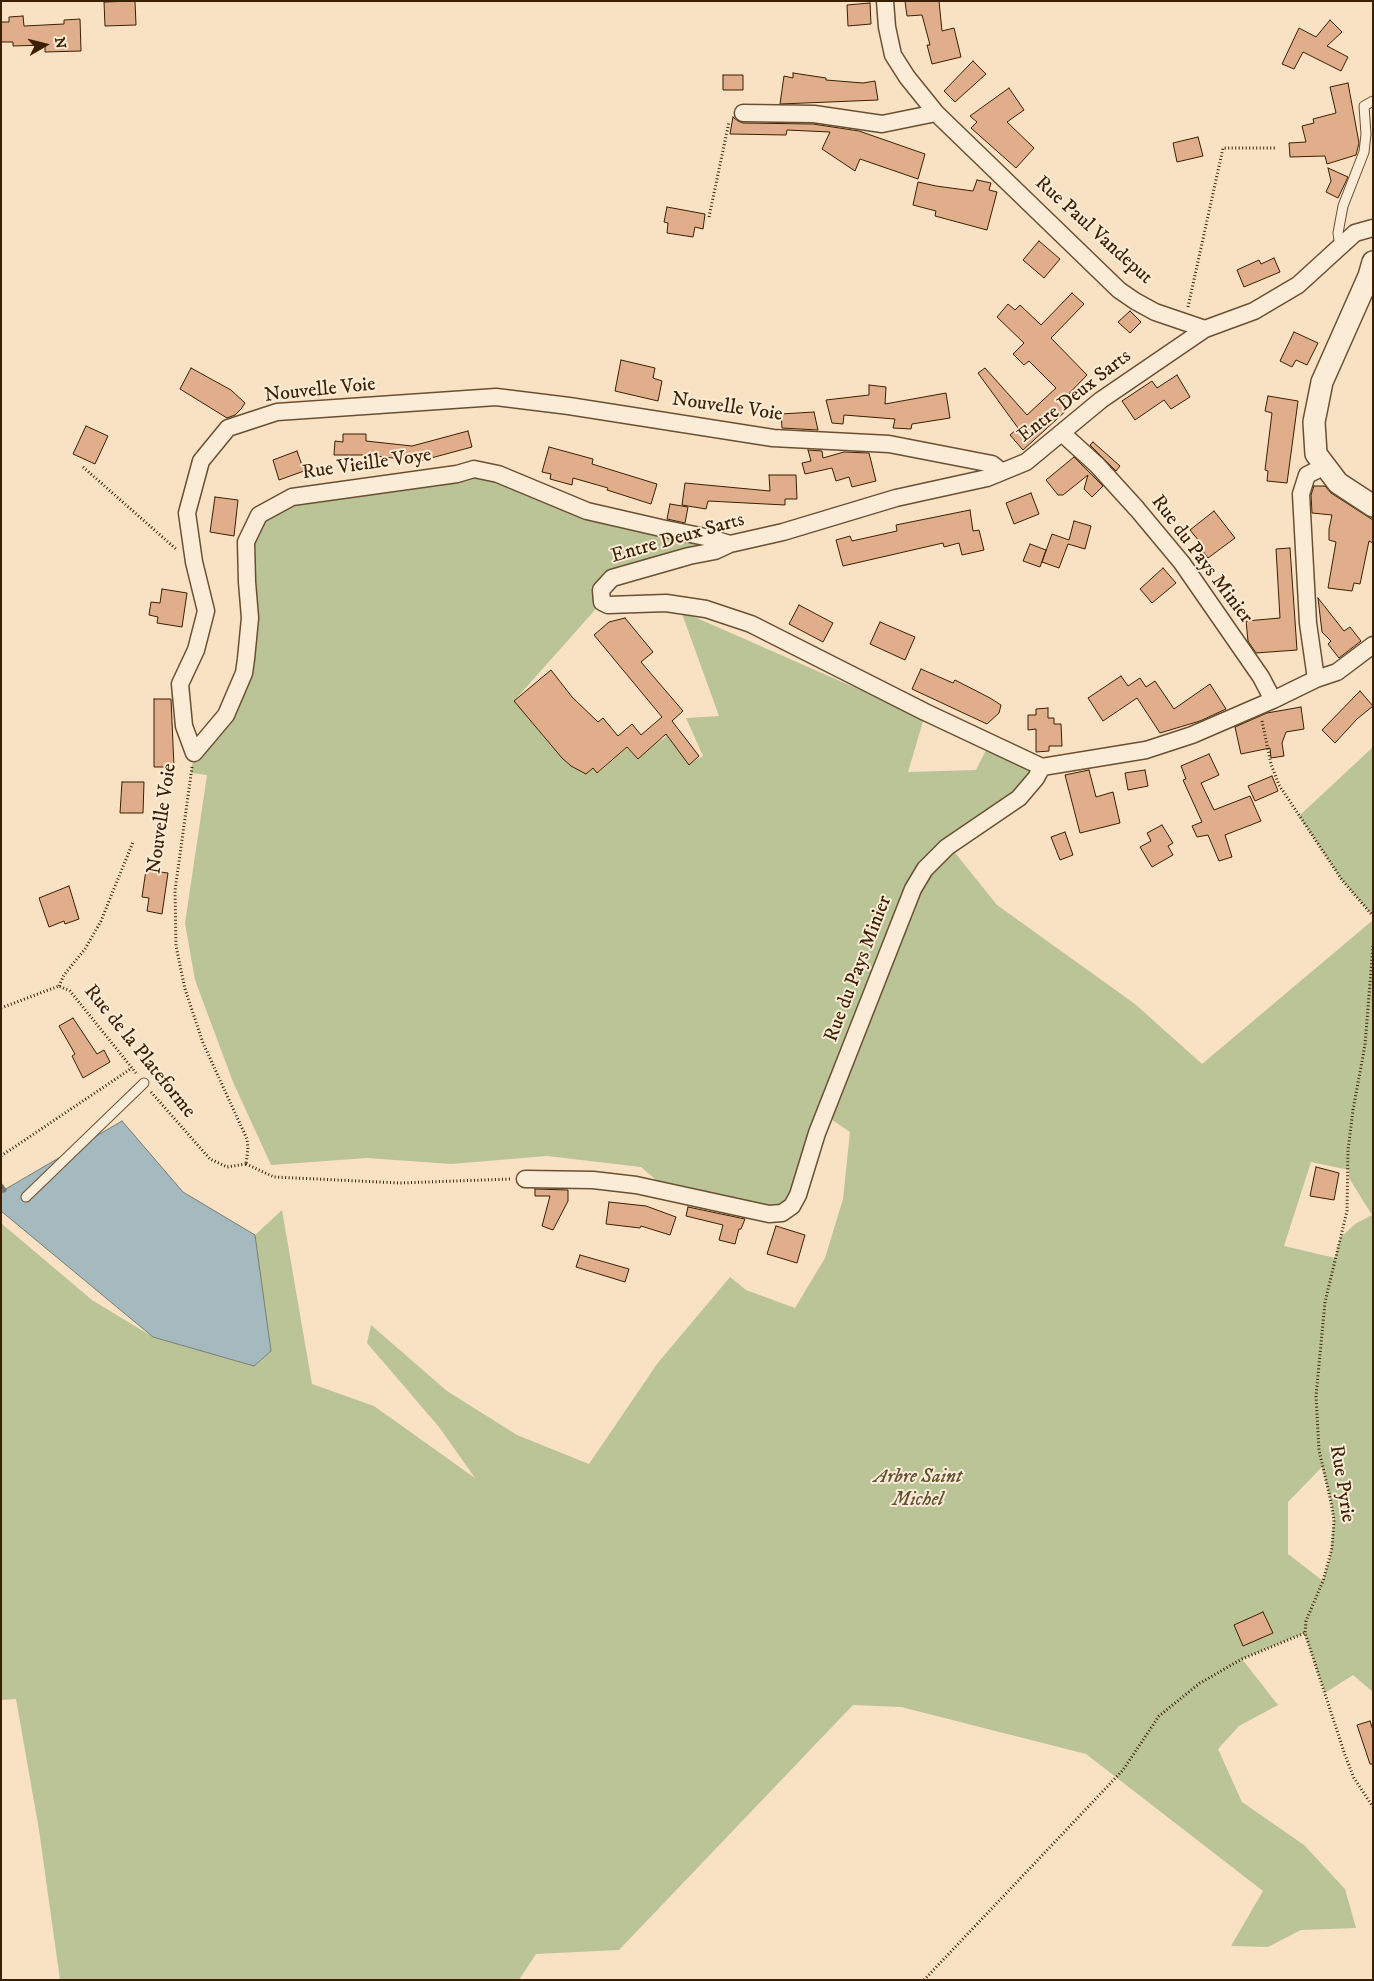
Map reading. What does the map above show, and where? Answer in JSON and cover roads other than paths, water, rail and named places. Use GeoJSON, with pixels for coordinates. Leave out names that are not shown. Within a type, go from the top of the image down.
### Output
{"type":"FeatureCollection","features":[{"type":"Feature","properties":{"kind":"street","name":"Rue Paul Vandeput"},"geometry":{"type":"LineString","coordinates":[[885,1],[892,55],[936,113],[1119,290],[1155,312],[1205,329]]}},
{"type":"Feature","properties":{"kind":"street"},"geometry":{"type":"LineString","coordinates":[[743,113],[814,114],[882,124],[936,113]]}},
{"type":"Feature","properties":{"kind":"street"},"geometry":{"type":"LineString","coordinates":[[1205,329],[1254,312],[1298,285],[1355,234],[1373,228]]}},
{"type":"Feature","properties":{"kind":"street"},"geometry":{"type":"LineString","coordinates":[[1373,262],[1369,276],[1322,382],[1314,422],[1316,454],[1338,483],[1373,506]]}},
{"type":"Feature","properties":{"kind":"street","name":"Entre Deux Sarts"},"geometry":{"type":"LineString","coordinates":[[1042,767],[926,712],[751,624],[706,609],[666,603],[608,606],[602,602],[601,590],[612,578],[730,544],[783,532],[896,498],[987,478],[1026,462],[1101,400],[1205,329]]}},
{"type":"Feature","properties":{"kind":"street","name":"Nouvelle Voie"},"geometry":{"type":"LineString","coordinates":[[194,753],[184,726],[180,684],[196,650],[206,611],[194,562],[188,513],[201,461],[228,428],[277,412],[496,397],[569,406],[773,438],[889,444],[992,464],[1001,471]]}},
{"type":"Feature","properties":{"kind":"street","name":"Rue du Pays Minier"},"geometry":{"type":"LineString","coordinates":[[1062,434],[1097,465],[1137,509],[1182,564],[1261,677],[1266,703]]}},
{"type":"Feature","properties":{"kind":"street"},"geometry":{"type":"LineString","coordinates":[[1316,679],[1308,623],[1301,494],[1307,475],[1325,466]]}},
{"type":"Feature","properties":{"kind":"street","name":"Rue Vieille Voye"},"geometry":{"type":"LineString","coordinates":[[194,753],[226,715],[244,673],[250,618],[246,582],[246,542],[259,515],[292,497],[457,474],[474,469],[498,474],[587,511],[730,544]]}},
{"type":"Feature","properties":{"kind":"street"},"geometry":{"type":"LineString","coordinates":[[1042,767],[1146,750],[1192,735],[1316,679],[1337,672],[1373,645]]}},
{"type":"Feature","properties":{"kind":"street","name":"Rue du Pays Minier"},"geometry":{"type":"LineString","coordinates":[[525,1179],[593,1180],[636,1184],[769,1214],[782,1213],[787,1210],[798,1195],[817,1133],[913,889],[925,869],[947,847],[963,834],[1019,798],[1036,778],[1042,767]]}},
{"type":"Feature","properties":{"kind":"lane"},"geometry":{"type":"LineString","coordinates":[[1340,247],[1338,233],[1343,206],[1364,152],[1366,134],[1364,106],[1373,101]]}},
{"type":"Feature","properties":{"kind":"lane"},"geometry":{"type":"LineString","coordinates":[[26,1198],[144,1083]]}},
{"type":"Feature","properties":{"kind":"water"},"geometry":{"type":"Polygon","coordinates":[[[122,1121],[183,1192],[255,1235],[271,1351],[254,1366],[153,1337],[1,1211],[1,1194],[4,1190],[122,1121]]]}},
{"type":"Feature","properties":{"kind":"waterway"},"geometry":{"type":"LineString","coordinates":[[1,1186],[4,1190]]}},
{"type":"Feature","properties":{"kind":"park label","name":"Arbre Saint Michel"},"geometry":{"type":"Point","coordinates":[918,1490]}}]}
